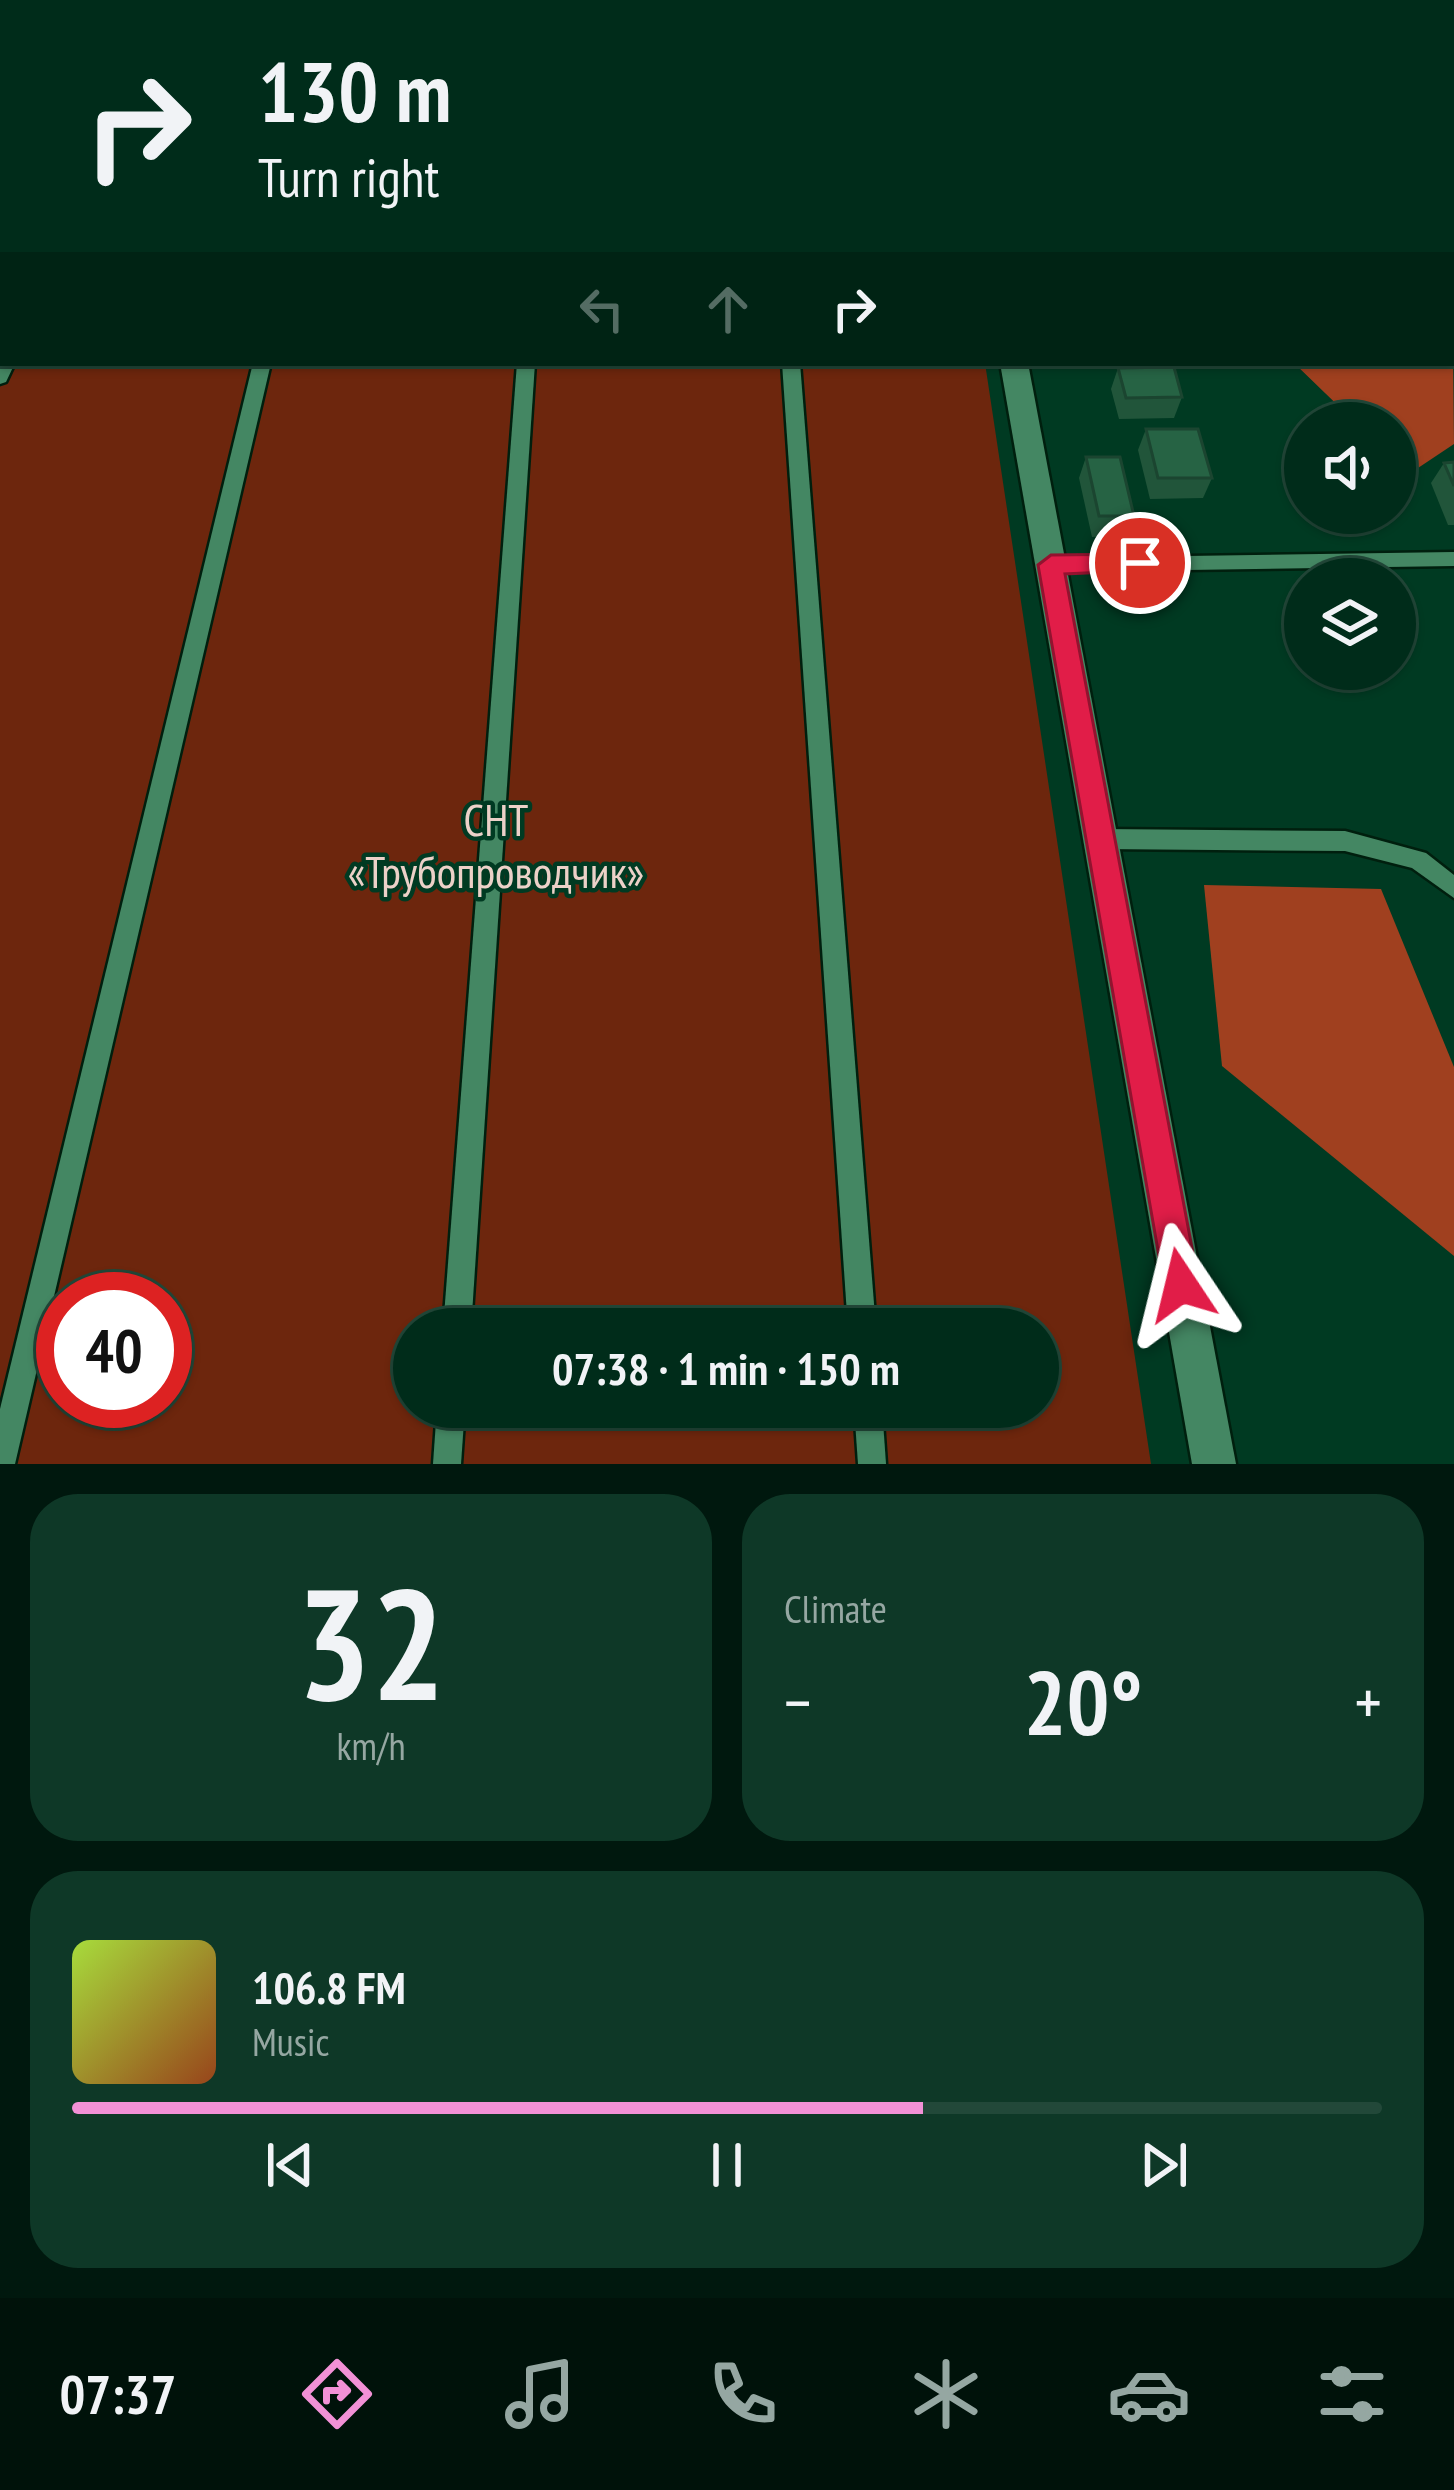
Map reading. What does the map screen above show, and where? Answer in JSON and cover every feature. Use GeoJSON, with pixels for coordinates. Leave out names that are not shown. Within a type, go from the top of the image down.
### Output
{"type":"FeatureCollection","features":[{"type":"Feature","properties":{"kind":"street"},"geometry":{"type":"LineString","coordinates":[[1015,366],[1214,1464]]}},
{"type":"Feature","properties":{"kind":"lane"},"geometry":{"type":"LineString","coordinates":[[1,1464],[261,366]]}},
{"type":"Feature","properties":{"kind":"lane"},"geometry":{"type":"LineString","coordinates":[[458,1308],[526,366]]}},
{"type":"Feature","properties":{"kind":"lane"},"geometry":{"type":"LineString","coordinates":[[791,366],[860,1308]]}},
{"type":"Feature","properties":{"kind":"lane"},"geometry":{"type":"LineString","coordinates":[[1051,565],[1454,559]]}},
{"type":"Feature","properties":{"kind":"lane"},"geometry":{"type":"LineString","coordinates":[[1100,839],[1345,841],[1418,860],[1454,888]]}},
{"type":"Feature","properties":{"kind":"lane"},"geometry":{"type":"LineString","coordinates":[[447,1464],[450,1428]]}},
{"type":"Feature","properties":{"kind":"lane"},"geometry":{"type":"LineString","coordinates":[[869,1428],[872,1464]]}},
{"type":"Feature","properties":{"kind":"green space","name":"СНТ «Трубопроводчик»"},"geometry":{"type":"Polygon","coordinates":[[[0,366],[985,366],[1151,1464],[0,1464],[0,366]]]}},
{"type":"Feature","properties":{"kind":"shaded area"},"geometry":{"type":"Polygon","coordinates":[[[1297,366],[1453,366],[1454,444],[1416,469],[1416,402],[1334,402],[1297,366]]]}},
{"type":"Feature","properties":{"kind":"shaded area"},"geometry":{"type":"Polygon","coordinates":[[[1204,885],[1381,889],[1454,1067],[1454,1256],[1222,1066],[1204,885]]]}},
{"type":"Feature","properties":{"kind":"building"},"geometry":{"type":"Polygon","coordinates":[[[1174,367],[1182,397],[1126,398],[1118,368],[1174,367]]]}},
{"type":"Feature","properties":{"kind":"building"},"geometry":{"type":"Polygon","coordinates":[[[1146,429],[1198,429],[1212,478],[1158,478],[1146,429]]]}},
{"type":"Feature","properties":{"kind":"building"},"geometry":{"type":"Polygon","coordinates":[[[1086,457],[1120,457],[1134,516],[1099,516],[1086,457]]]}},
{"type":"Feature","properties":{"kind":"building"},"geometry":{"type":"Polygon","coordinates":[[[1454,462],[1454,486],[1444,463],[1454,462]]]}},
{"type":"Feature","properties":{"kind":"route"},"geometry":{"type":"LineString","coordinates":[[1140,563],[1051,565],[1181,1285]]}}]}
